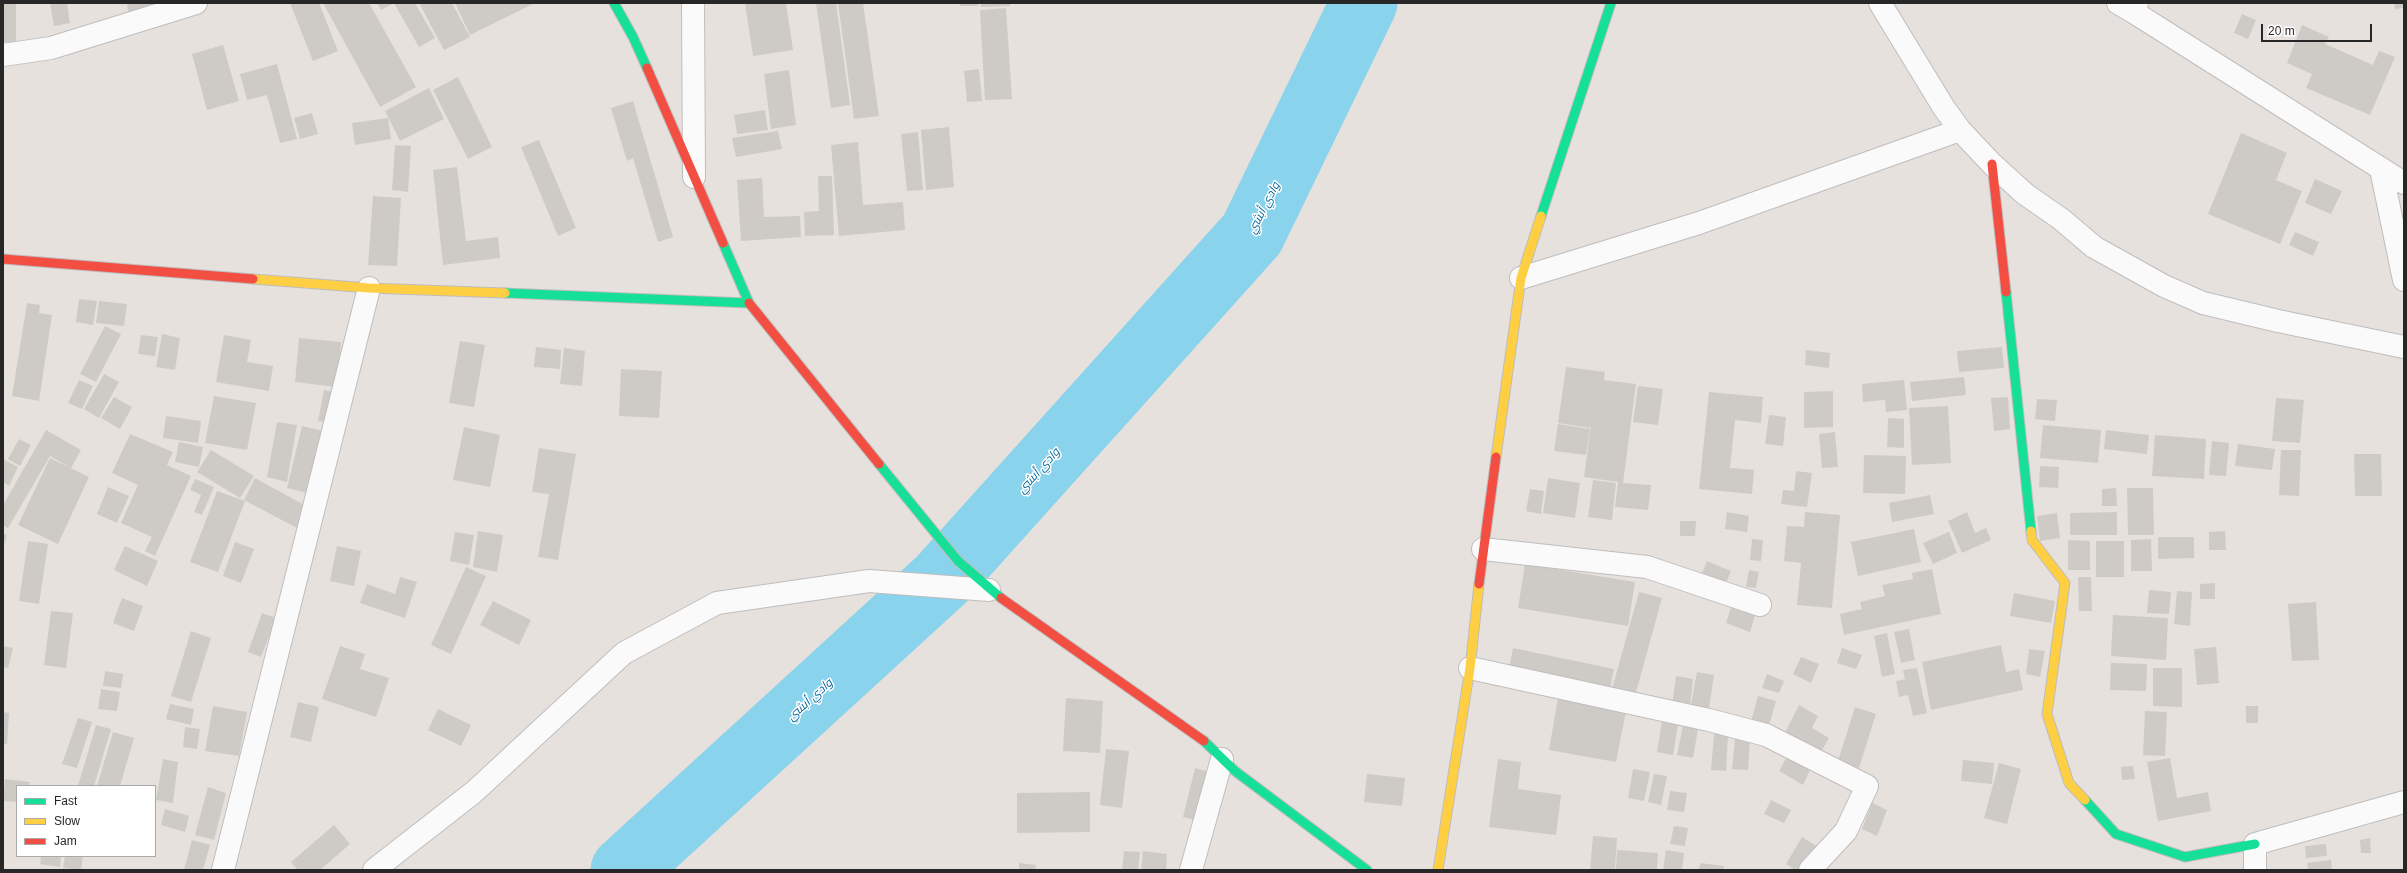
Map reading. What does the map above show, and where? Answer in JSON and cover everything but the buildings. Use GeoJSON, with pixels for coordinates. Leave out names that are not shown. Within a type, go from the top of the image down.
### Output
{"type":"FeatureCollection","features":[{"type":"Feature","properties":{"kind":"street"},"geometry":{"type":"LineString","coordinates":[[3,55],[51,48],[196,3]]}},
{"type":"Feature","properties":{"kind":"street"},"geometry":{"type":"LineString","coordinates":[[614,3],[633,36],[749,303],[958,561],[988,590],[1204,741],[1235,771],[1367,870]]}},
{"type":"Feature","properties":{"kind":"street"},"geometry":{"type":"LineString","coordinates":[[693,3],[694,177]]}},
{"type":"Feature","properties":{"kind":"street"},"geometry":{"type":"LineString","coordinates":[[1438,870],[1470,668],[1483,549],[1521,278],[1611,3]]}},
{"type":"Feature","properties":{"kind":"street"},"geometry":{"type":"LineString","coordinates":[[1880,3],[1944,108],[1960,130],[1992,164],[2025,194],[2061,219],[2094,248],[2164,286],[2203,303],[2278,321],[2404,347]]}},
{"type":"Feature","properties":{"kind":"street"},"geometry":{"type":"LineString","coordinates":[[2130,6],[2404,184]]}},
{"type":"Feature","properties":{"kind":"street"},"geometry":{"type":"LineString","coordinates":[[1521,278],[1699,223],[1960,130]]}},
{"type":"Feature","properties":{"kind":"street"},"geometry":{"type":"LineString","coordinates":[[1992,164],[2032,540],[2065,583],[2047,714],[2069,783],[2116,834],[2185,857],[2255,844],[2404,802]]}},
{"type":"Feature","properties":{"kind":"street"},"geometry":{"type":"LineString","coordinates":[[2381,169],[2404,280]]}},
{"type":"Feature","properties":{"kind":"street"},"geometry":{"type":"LineString","coordinates":[[3,259],[369,288],[749,303]]}},
{"type":"Feature","properties":{"kind":"street"},"geometry":{"type":"LineString","coordinates":[[223,870],[369,288]]}},
{"type":"Feature","properties":{"kind":"street"},"geometry":{"type":"LineString","coordinates":[[1483,549],[1647,567],[1760,605]]}},
{"type":"Feature","properties":{"kind":"street"},"geometry":{"type":"LineString","coordinates":[[374,870],[474,792],[624,653],[717,603],[869,581],[988,590]]}},
{"type":"Feature","properties":{"kind":"street"},"geometry":{"type":"LineString","coordinates":[[1470,668],[1766,735],[1867,786],[1846,831],[1810,870]]}},
{"type":"Feature","properties":{"kind":"street"},"geometry":{"type":"LineString","coordinates":[[1191,870],[1222,759]]}},
{"type":"Feature","properties":{"kind":"street"},"geometry":{"type":"LineString","coordinates":[[2254,870],[2255,844]]}},
{"type":"Feature","properties":{"kind":"waterway","name":"وادي أبشي"},"geometry":{"type":"LineString","coordinates":[[624,870],[941,580],[1252,234],[1364,3]]}},
{"type":"Feature","properties":{"kind":"traffic: fast"},"geometry":{"type":"LineString","coordinates":[[614,3],[633,37],[647,68]]}},
{"type":"Feature","properties":{"kind":"traffic: fast"},"geometry":{"type":"LineString","coordinates":[[1541,216],[1611,3]]}},
{"type":"Feature","properties":{"kind":"traffic: fast"},"geometry":{"type":"LineString","coordinates":[[505,293],[749,303],[723,243]]}},
{"type":"Feature","properties":{"kind":"traffic: fast"},"geometry":{"type":"LineString","coordinates":[[2006,292],[2031,531]]}},
{"type":"Feature","properties":{"kind":"traffic: fast"},"geometry":{"type":"LineString","coordinates":[[879,464],[958,561],[1001,598]]}},
{"type":"Feature","properties":{"kind":"traffic: fast"},"geometry":{"type":"LineString","coordinates":[[1204,741],[1235,771],[1367,870]]}},
{"type":"Feature","properties":{"kind":"traffic: fast"},"geometry":{"type":"LineString","coordinates":[[2085,800],[2116,834],[2185,857],[2255,844]]}},
{"type":"Feature","properties":{"kind":"traffic: slow"},"geometry":{"type":"LineString","coordinates":[[1496,457],[1521,278],[1541,216]]}},
{"type":"Feature","properties":{"kind":"traffic: slow"},"geometry":{"type":"LineString","coordinates":[[253,279],[369,288],[505,293]]}},
{"type":"Feature","properties":{"kind":"traffic: slow"},"geometry":{"type":"LineString","coordinates":[[2031,531],[2032,540],[2065,583],[2047,714],[2069,783],[2085,800]]}},
{"type":"Feature","properties":{"kind":"traffic: slow"},"geometry":{"type":"LineString","coordinates":[[1438,870],[1470,668],[1479,584]]}},
{"type":"Feature","properties":{"kind":"traffic: jam"},"geometry":{"type":"LineString","coordinates":[[647,68],[723,243]]}},
{"type":"Feature","properties":{"kind":"traffic: jam"},"geometry":{"type":"LineString","coordinates":[[1992,164],[2006,292]]}},
{"type":"Feature","properties":{"kind":"traffic: jam"},"geometry":{"type":"LineString","coordinates":[[3,259],[253,279]]}},
{"type":"Feature","properties":{"kind":"traffic: jam"},"geometry":{"type":"LineString","coordinates":[[749,303],[879,464]]}},
{"type":"Feature","properties":{"kind":"traffic: jam"},"geometry":{"type":"LineString","coordinates":[[1479,584],[1496,457]]}},
{"type":"Feature","properties":{"kind":"traffic: jam"},"geometry":{"type":"LineString","coordinates":[[1001,598],[1204,741]]}}]}
